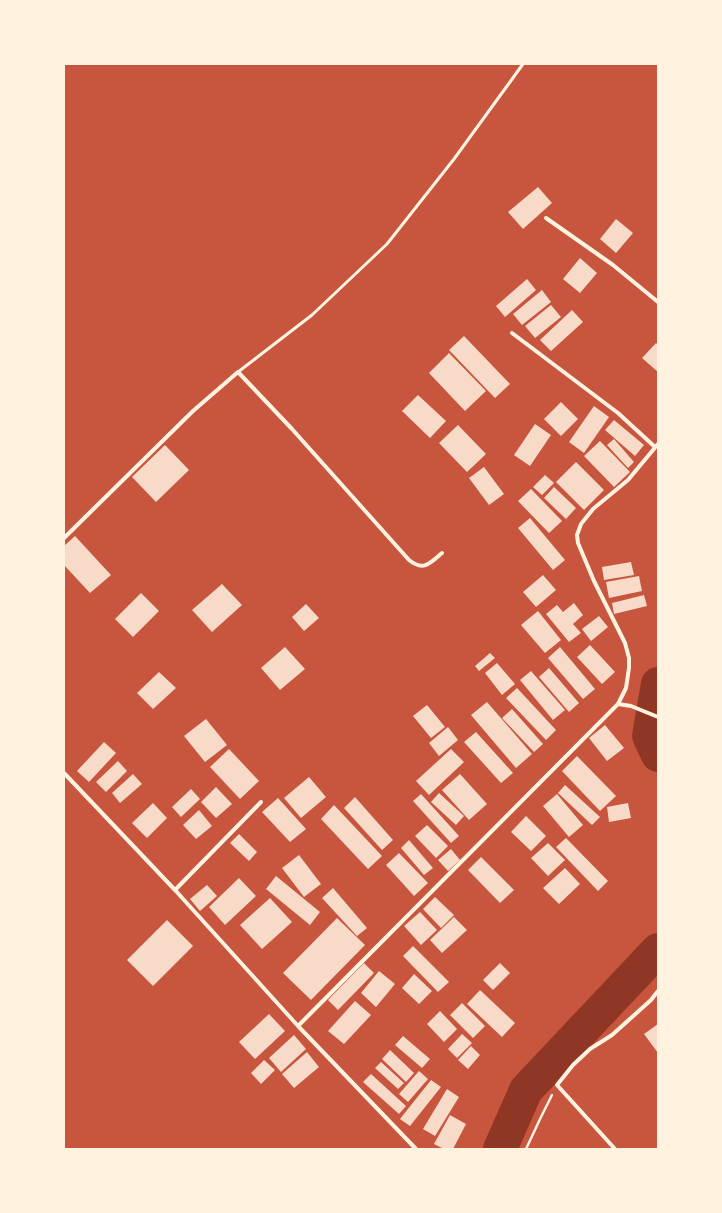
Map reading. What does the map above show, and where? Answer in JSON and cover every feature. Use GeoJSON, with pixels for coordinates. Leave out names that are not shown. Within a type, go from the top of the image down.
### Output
{"type":"FeatureCollection","features":[{"type":"Feature","properties":{"kind":"street"},"geometry":{"type":"LineString","coordinates":[[546,218],[613,264],[658,302]]}},
{"type":"Feature","properties":{"kind":"street"},"geometry":{"type":"LineString","coordinates":[[298,1026],[618,704],[626,688],[629,658],[625,643],[594,581],[578,543],[577,535],[581,524],[593,509],[628,480],[657,445],[618,413],[512,333]]}},
{"type":"Feature","properties":{"kind":"street"},"geometry":{"type":"LineString","coordinates":[[64,538],[193,411],[238,372],[292,429],[409,560],[414,564],[426,566],[442,553]]}},
{"type":"Feature","properties":{"kind":"street"},"geometry":{"type":"LineString","coordinates":[[618,704],[632,706],[658,718]]}},
{"type":"Feature","properties":{"kind":"street"},"geometry":{"type":"LineString","coordinates":[[64,773],[175,890],[298,1026],[416,1149]]}},
{"type":"Feature","properties":{"kind":"street"},"geometry":{"type":"LineString","coordinates":[[175,890],[261,802]]}},
{"type":"Feature","properties":{"kind":"street"},"geometry":{"type":"LineString","coordinates":[[615,1149],[557,1085],[573,1065],[590,1049],[612,1035],[651,1000],[658,991]]}},
{"type":"Feature","properties":{"kind":"lane"},"geometry":{"type":"LineString","coordinates":[[238,372],[312,315],[387,244],[454,159],[524,64]]}},
{"type":"Feature","properties":{"kind":"path"},"geometry":{"type":"LineString","coordinates":[[526,1149],[557,1085]]}},
{"type":"Feature","properties":{"kind":"building"},"geometry":{"type":"Polygon","coordinates":[[[538,187],[552,203],[523,229],[508,212],[538,187]]]}},
{"type":"Feature","properties":{"kind":"building"},"geometry":{"type":"Polygon","coordinates":[[[616,219],[633,233],[616,253],[600,239],[616,219]]]}},
{"type":"Feature","properties":{"kind":"building"},"geometry":{"type":"Polygon","coordinates":[[[580,258],[597,273],[580,293],[563,279],[580,258]]]}},
{"type":"Feature","properties":{"kind":"building"},"geometry":{"type":"Polygon","coordinates":[[[527,279],[536,290],[505,317],[496,306],[527,279]]]}},
{"type":"Feature","properties":{"kind":"building"},"geometry":{"type":"Polygon","coordinates":[[[542,290],[551,302],[522,325],[513,314],[542,290]]]}},
{"type":"Feature","properties":{"kind":"building"},"geometry":{"type":"Polygon","coordinates":[[[551,305],[561,317],[535,338],[525,326],[551,305]]]}},
{"type":"Feature","properties":{"kind":"building"},"geometry":{"type":"Polygon","coordinates":[[[572,310],[583,322],[551,351],[540,340],[572,310]]]}},
{"type":"Feature","properties":{"kind":"building"},"geometry":{"type":"Polygon","coordinates":[[[464,336],[510,384],[495,398],[449,350],[464,336]]]}},
{"type":"Feature","properties":{"kind":"building"},"geometry":{"type":"Polygon","coordinates":[[[656,343],[658,345],[658,372],[642,358],[656,343]]]}},
{"type":"Feature","properties":{"kind":"building"},"geometry":{"type":"Polygon","coordinates":[[[449,353],[486,391],[465,411],[429,373],[449,353]]]}},
{"type":"Feature","properties":{"kind":"building"},"geometry":{"type":"Polygon","coordinates":[[[418,395],[446,421],[430,438],[402,411],[418,395]]]}},
{"type":"Feature","properties":{"kind":"building"},"geometry":{"type":"Polygon","coordinates":[[[561,402],[578,419],[561,436],[544,419],[561,402]]]}},
{"type":"Feature","properties":{"kind":"building"},"geometry":{"type":"Polygon","coordinates":[[[594,406],[609,417],[584,453],[569,442],[594,406]]]}},
{"type":"Feature","properties":{"kind":"building"},"geometry":{"type":"Polygon","coordinates":[[[614,420],[644,445],[635,456],[605,430],[614,420]]]}},
{"type":"Feature","properties":{"kind":"building"},"geometry":{"type":"Polygon","coordinates":[[[535,424],[551,435],[530,466],[514,455],[535,424]]]}},
{"type":"Feature","properties":{"kind":"building"},"geometry":{"type":"Polygon","coordinates":[[[458,425],[486,454],[467,472],[439,443],[458,425]]]}},
{"type":"Feature","properties":{"kind":"building"},"geometry":{"type":"Polygon","coordinates":[[[614,439],[634,462],[628,468],[607,445],[614,439]]]}},
{"type":"Feature","properties":{"kind":"building"},"geometry":{"type":"Polygon","coordinates":[[[600,441],[630,472],[614,487],[584,456],[600,441]]]}},
{"type":"Feature","properties":{"kind":"building"},"geometry":{"type":"Polygon","coordinates":[[[165,445],[189,470],[156,502],[132,477],[165,445]]]}},
{"type":"Feature","properties":{"kind":"building"},"geometry":{"type":"Polygon","coordinates":[[[576,462],[604,490],[584,510],[556,482],[576,462]]]}},
{"type":"Feature","properties":{"kind":"building"},"geometry":{"type":"Polygon","coordinates":[[[484,467],[504,494],[489,505],[469,478],[484,467]]]}},
{"type":"Feature","properties":{"kind":"building"},"geometry":{"type":"Polygon","coordinates":[[[545,475],[554,483],[542,495],[533,487],[545,475]]]}},
{"type":"Feature","properties":{"kind":"building"},"geometry":{"type":"Polygon","coordinates":[[[554,487],[576,508],[566,519],[544,498],[554,487]]]}},
{"type":"Feature","properties":{"kind":"building"},"geometry":{"type":"Polygon","coordinates":[[[531,489],[562,521],[549,533],[518,501],[531,489]]]}},
{"type":"Feature","properties":{"kind":"building"},"geometry":{"type":"Polygon","coordinates":[[[530,518],[565,560],[553,570],[518,528],[530,518]]]}},
{"type":"Feature","properties":{"kind":"building"},"geometry":{"type":"Polygon","coordinates":[[[75,536],[111,575],[90,593],[64,565],[64,546],[75,536]]]}},
{"type":"Feature","properties":{"kind":"building"},"geometry":{"type":"Polygon","coordinates":[[[631,562],[634,575],[604,580],[602,567],[631,562]]]}},
{"type":"Feature","properties":{"kind":"building"},"geometry":{"type":"Polygon","coordinates":[[[543,575],[556,590],[536,607],[523,592],[543,575]]]}},
{"type":"Feature","properties":{"kind":"building"},"geometry":{"type":"Polygon","coordinates":[[[639,576],[642,591],[609,598],[606,582],[639,576]]]}},
{"type":"Feature","properties":{"kind":"building"},"geometry":{"type":"Polygon","coordinates":[[[222,584],[242,605],[212,632],[192,610],[222,584]]]}},
{"type":"Feature","properties":{"kind":"building"},"geometry":{"type":"Polygon","coordinates":[[[141,593],[159,611],[133,637],[115,619],[141,593]]]}},
{"type":"Feature","properties":{"kind":"building"},"geometry":{"type":"Polygon","coordinates":[[[644,595],[647,606],[614,614],[612,603],[644,595]]]}},
{"type":"Feature","properties":{"kind":"building"},"geometry":{"type":"Polygon","coordinates":[[[574,603],[583,615],[573,624],[581,633],[569,642],[546,614],[557,605],[563,612],[574,603]]]}},
{"type":"Feature","properties":{"kind":"building"},"geometry":{"type":"Polygon","coordinates":[[[306,604],[319,618],[304,631],[292,617],[306,604]]]}},
{"type":"Feature","properties":{"kind":"building"},"geometry":{"type":"Polygon","coordinates":[[[538,611],[561,640],[545,653],[521,625],[538,611]]]}},
{"type":"Feature","properties":{"kind":"building"},"geometry":{"type":"Polygon","coordinates":[[[599,616],[608,627],[591,641],[582,629],[599,616]]]}},
{"type":"Feature","properties":{"kind":"building"},"geometry":{"type":"Polygon","coordinates":[[[590,645],[615,672],[602,684],[577,657],[590,645]]]}},
{"type":"Feature","properties":{"kind":"building"},"geometry":{"type":"Polygon","coordinates":[[[285,647],[305,669],[280,690],[261,668],[285,647]]]}},
{"type":"Feature","properties":{"kind":"building"},"geometry":{"type":"Polygon","coordinates":[[[560,647],[595,689],[583,699],[548,658],[560,647]]]}},
{"type":"Feature","properties":{"kind":"building"},"geometry":{"type":"Polygon","coordinates":[[[490,653],[495,658],[479,671],[475,666],[490,653]]]}},
{"type":"Feature","properties":{"kind":"building"},"geometry":{"type":"Polygon","coordinates":[[[497,663],[515,684],[502,695],[485,673],[497,663]]]}},
{"type":"Feature","properties":{"kind":"building"},"geometry":{"type":"Polygon","coordinates":[[[549,668],[579,703],[569,712],[539,677],[549,668]]]}},
{"type":"Feature","properties":{"kind":"building"},"geometry":{"type":"Polygon","coordinates":[[[531,671],[565,710],[553,720],[520,680],[531,671]]]}},
{"type":"Feature","properties":{"kind":"building"},"geometry":{"type":"Polygon","coordinates":[[[159,672],[176,688],[153,709],[137,693],[159,672]]]}},
{"type":"Feature","properties":{"kind":"building"},"geometry":{"type":"Polygon","coordinates":[[[517,688],[556,730],[546,740],[506,698],[517,688]]]}},
{"type":"Feature","properties":{"kind":"building"},"geometry":{"type":"Polygon","coordinates":[[[487,702],[532,754],[516,768],[471,715],[487,702]]]}},
{"type":"Feature","properties":{"kind":"building"},"geometry":{"type":"Polygon","coordinates":[[[427,705],[445,727],[431,738],[413,716],[427,705]]]}},
{"type":"Feature","properties":{"kind":"building"},"geometry":{"type":"Polygon","coordinates":[[[512,709],[543,744],[534,752],[502,718],[512,709]]]}},
{"type":"Feature","properties":{"kind":"building"},"geometry":{"type":"Polygon","coordinates":[[[206,719],[227,745],[205,762],[184,736],[206,719]]]}},
{"type":"Feature","properties":{"kind":"building"},"geometry":{"type":"Polygon","coordinates":[[[605,725],[624,748],[607,761],[589,738],[605,725]]]}},
{"type":"Feature","properties":{"kind":"building"},"geometry":{"type":"Polygon","coordinates":[[[448,727],[458,740],[439,756],[429,743],[448,727]]]}},
{"type":"Feature","properties":{"kind":"building"},"geometry":{"type":"Polygon","coordinates":[[[476,732],[513,773],[501,783],[464,742],[476,732]]]}},
{"type":"Feature","properties":{"kind":"building"},"geometry":{"type":"Polygon","coordinates":[[[104,742],[116,753],[89,782],[77,771],[104,742]]]}},
{"type":"Feature","properties":{"kind":"building"},"geometry":{"type":"Polygon","coordinates":[[[229,749],[259,781],[240,799],[210,767],[229,749]]]}},
{"type":"Feature","properties":{"kind":"building"},"geometry":{"type":"Polygon","coordinates":[[[451,749],[464,762],[429,795],[416,781],[451,749]]]}},
{"type":"Feature","properties":{"kind":"building"},"geometry":{"type":"Polygon","coordinates":[[[577,756],[616,796],[600,811],[562,771],[577,756]]]}},
{"type":"Feature","properties":{"kind":"building"},"geometry":{"type":"Polygon","coordinates":[[[118,761],[127,771],[106,792],[96,782],[118,761]]]}},
{"type":"Feature","properties":{"kind":"building"},"geometry":{"type":"Polygon","coordinates":[[[133,774],[142,784],[120,803],[112,793],[133,774]]]}},
{"type":"Feature","properties":{"kind":"building"},"geometry":{"type":"Polygon","coordinates":[[[460,774],[487,804],[469,820],[442,790],[460,774]]]}},
{"type":"Feature","properties":{"kind":"building"},"geometry":{"type":"Polygon","coordinates":[[[309,777],[326,797],[301,818],[284,798],[309,777]]]}},
{"type":"Feature","properties":{"kind":"building"},"geometry":{"type":"Polygon","coordinates":[[[565,785],[600,817],[592,825],[558,793],[565,785]]]}},
{"type":"Feature","properties":{"kind":"building"},"geometry":{"type":"Polygon","coordinates":[[[216,787],[232,804],[216,818],[201,802],[216,787]]]}},
{"type":"Feature","properties":{"kind":"building"},"geometry":{"type":"Polygon","coordinates":[[[191,789],[200,799],[181,817],[172,807],[191,789]]]}},
{"type":"Feature","properties":{"kind":"building"},"geometry":{"type":"Polygon","coordinates":[[[439,793],[464,816],[456,825],[431,802],[439,793]]]}},
{"type":"Feature","properties":{"kind":"building"},"geometry":{"type":"Polygon","coordinates":[[[421,794],[459,836],[451,843],[413,801],[421,794]]]}},
{"type":"Feature","properties":{"kind":"building"},"geometry":{"type":"Polygon","coordinates":[[[557,794],[583,825],[569,837],[543,806],[557,794]]]}},
{"type":"Feature","properties":{"kind":"building"},"geometry":{"type":"Polygon","coordinates":[[[355,797],[393,840],[382,850],[344,808],[355,797]]]}},
{"type":"Feature","properties":{"kind":"building"},"geometry":{"type":"Polygon","coordinates":[[[278,798],[306,829],[290,842],[262,812],[278,798]]]}},
{"type":"Feature","properties":{"kind":"building"},"geometry":{"type":"Polygon","coordinates":[[[153,803],[167,818],[147,838],[132,823],[153,803]]]}},
{"type":"Feature","properties":{"kind":"building"},"geometry":{"type":"Polygon","coordinates":[[[628,803],[631,818],[609,822],[607,807],[628,803]]]}},
{"type":"Feature","properties":{"kind":"building"},"geometry":{"type":"Polygon","coordinates":[[[334,805],[382,856],[368,869],[321,819],[334,805]]]}},
{"type":"Feature","properties":{"kind":"building"},"geometry":{"type":"Polygon","coordinates":[[[199,810],[212,826],[196,839],[183,825],[199,810]]]}},
{"type":"Feature","properties":{"kind":"building"},"geometry":{"type":"Polygon","coordinates":[[[526,816],[546,836],[531,851],[511,832],[526,816]]]}},
{"type":"Feature","properties":{"kind":"building"},"geometry":{"type":"Polygon","coordinates":[[[427,825],[448,846],[436,858],[415,836],[427,825]]]}},
{"type":"Feature","properties":{"kind":"building"},"geometry":{"type":"Polygon","coordinates":[[[239,834],[257,852],[249,861],[230,843],[239,834]]]}},
{"type":"Feature","properties":{"kind":"building"},"geometry":{"type":"Polygon","coordinates":[[[566,838],[608,881],[598,891],[556,847],[566,838]]]}},
{"type":"Feature","properties":{"kind":"building"},"geometry":{"type":"Polygon","coordinates":[[[409,840],[433,868],[424,875],[401,848],[409,840]]]}},
{"type":"Feature","properties":{"kind":"building"},"geometry":{"type":"Polygon","coordinates":[[[548,843],[565,860],[548,876],[531,858],[548,843]]]}},
{"type":"Feature","properties":{"kind":"building"},"geometry":{"type":"Polygon","coordinates":[[[451,849],[460,860],[448,871],[438,860],[451,849]]]}},
{"type":"Feature","properties":{"kind":"building"},"geometry":{"type":"Polygon","coordinates":[[[399,853],[428,883],[414,896],[386,865],[399,853]]]}},
{"type":"Feature","properties":{"kind":"building"},"geometry":{"type":"Polygon","coordinates":[[[299,855],[321,884],[304,897],[282,868],[299,855]]]}},
{"type":"Feature","properties":{"kind":"building"},"geometry":{"type":"Polygon","coordinates":[[[481,857],[514,890],[500,903],[468,870],[481,857]]]}},
{"type":"Feature","properties":{"kind":"building"},"geometry":{"type":"Polygon","coordinates":[[[565,868],[580,884],[559,904],[543,888],[565,868]]]}},
{"type":"Feature","properties":{"kind":"building"},"geometry":{"type":"Polygon","coordinates":[[[276,876],[320,912],[310,925],[266,889],[276,876]]]}},
{"type":"Feature","properties":{"kind":"building"},"geometry":{"type":"Polygon","coordinates":[[[239,878],[256,896],[225,925],[209,907],[239,878]]]}},
{"type":"Feature","properties":{"kind":"building"},"geometry":{"type":"Polygon","coordinates":[[[207,885],[217,896],[200,911],[190,899],[207,885]]]}},
{"type":"Feature","properties":{"kind":"building"},"geometry":{"type":"Polygon","coordinates":[[[333,888],[367,928],[357,936],[322,898],[333,888]]]}},
{"type":"Feature","properties":{"kind":"building"},"geometry":{"type":"Polygon","coordinates":[[[435,897],[454,915],[441,928],[423,909],[435,897]]]}},
{"type":"Feature","properties":{"kind":"building"},"geometry":{"type":"Polygon","coordinates":[[[270,898],[292,922],[262,949],[240,925],[270,898]]]}},
{"type":"Feature","properties":{"kind":"building"},"geometry":{"type":"Polygon","coordinates":[[[420,912],[437,930],[421,945],[404,926],[420,912]]]}},
{"type":"Feature","properties":{"kind":"building"},"geometry":{"type":"Polygon","coordinates":[[[454,917],[467,930],[442,953],[430,940],[454,917]]]}},
{"type":"Feature","properties":{"kind":"building"},"geometry":{"type":"Polygon","coordinates":[[[337,918],[365,945],[311,1000],[283,973],[337,918]]]}},
{"type":"Feature","properties":{"kind":"building"},"geometry":{"type":"Polygon","coordinates":[[[167,920],[193,946],[153,986],[127,960],[167,920]]]}},
{"type":"Feature","properties":{"kind":"building"},"geometry":{"type":"Polygon","coordinates":[[[413,946],[449,982],[438,992],[403,956],[413,946]]]}},
{"type":"Feature","properties":{"kind":"building"},"geometry":{"type":"Polygon","coordinates":[[[364,963],[374,973],[338,1010],[328,1000],[364,963]]]}},
{"type":"Feature","properties":{"kind":"building"},"geometry":{"type":"Polygon","coordinates":[[[500,963],[510,973],[493,990],[483,980],[500,963]]]}},
{"type":"Feature","properties":{"kind":"building"},"geometry":{"type":"Polygon","coordinates":[[[379,971],[395,984],[376,1007],[361,993],[379,971]]]}},
{"type":"Feature","properties":{"kind":"building"},"geometry":{"type":"Polygon","coordinates":[[[414,974],[432,991],[419,1004],[402,988],[414,974]]]}},
{"type":"Feature","properties":{"kind":"building"},"geometry":{"type":"Polygon","coordinates":[[[480,990],[515,1023],[502,1037],[467,1004],[480,990]]]}},
{"type":"Feature","properties":{"kind":"building"},"geometry":{"type":"Polygon","coordinates":[[[355,1001],[371,1015],[344,1044],[328,1031],[355,1001]]]}},
{"type":"Feature","properties":{"kind":"building"},"geometry":{"type":"Polygon","coordinates":[[[462,1003],[485,1026],[473,1038],[450,1015],[462,1003]]]}},
{"type":"Feature","properties":{"kind":"building"},"geometry":{"type":"Polygon","coordinates":[[[440,1011],[457,1029],[444,1042],[427,1024],[440,1011]]]}},
{"type":"Feature","properties":{"kind":"building"},"geometry":{"type":"Polygon","coordinates":[[[269,1014],[285,1031],[255,1059],[239,1042],[269,1014]]]}},
{"type":"Feature","properties":{"kind":"building"},"geometry":{"type":"Polygon","coordinates":[[[658,1024],[658,1053],[644,1034],[658,1024]]]}},
{"type":"Feature","properties":{"kind":"building"},"geometry":{"type":"Polygon","coordinates":[[[462,1034],[472,1043],[457,1058],[448,1049],[462,1034]]]}},
{"type":"Feature","properties":{"kind":"building"},"geometry":{"type":"Polygon","coordinates":[[[294,1035],[306,1049],[281,1072],[269,1058],[294,1035]]]}},
{"type":"Feature","properties":{"kind":"building"},"geometry":{"type":"Polygon","coordinates":[[[403,1036],[430,1059],[422,1068],[395,1045],[403,1036]]]}},
{"type":"Feature","properties":{"kind":"building"},"geometry":{"type":"Polygon","coordinates":[[[471,1046],[480,1055],[468,1069],[458,1060],[471,1046]]]}},
{"type":"Feature","properties":{"kind":"building"},"geometry":{"type":"Polygon","coordinates":[[[390,1050],[414,1073],[406,1082],[382,1059],[390,1050]]]}},
{"type":"Feature","properties":{"kind":"building"},"geometry":{"type":"Polygon","coordinates":[[[307,1052],[319,1067],[294,1088],[282,1074],[307,1052]]]}},
{"type":"Feature","properties":{"kind":"building"},"geometry":{"type":"Polygon","coordinates":[[[264,1060],[275,1070],[261,1084],[251,1073],[264,1060]]]}},
{"type":"Feature","properties":{"kind":"building"},"geometry":{"type":"Polygon","coordinates":[[[381,1062],[404,1083],[398,1089],[375,1068],[381,1062]]]}},
{"type":"Feature","properties":{"kind":"building"},"geometry":{"type":"Polygon","coordinates":[[[419,1071],[428,1079],[408,1102],[399,1094],[419,1071]]]}},
{"type":"Feature","properties":{"kind":"building"},"geometry":{"type":"Polygon","coordinates":[[[371,1074],[406,1106],[399,1114],[363,1082],[371,1074]]]}},
{"type":"Feature","properties":{"kind":"building"},"geometry":{"type":"Polygon","coordinates":[[[431,1080],[441,1087],[410,1126],[400,1119],[431,1080]]]}},
{"type":"Feature","properties":{"kind":"building"},"geometry":{"type":"Polygon","coordinates":[[[447,1089],[459,1097],[435,1136],[423,1129],[447,1089]]]}},
{"type":"Feature","properties":{"kind":"building"},"geometry":{"type":"Polygon","coordinates":[[[450,1115],[466,1124],[453,1149],[444,1149],[434,1144],[450,1115]]]}},
{"type":"Feature","properties":{"kind":"waterway"},"geometry":{"type":"LineString","coordinates":[[658,684],[649,736],[658,755]]}},
{"type":"Feature","properties":{"kind":"waterway"},"geometry":{"type":"LineString","coordinates":[[500,1149],[526,1090],[658,950]]}}]}
